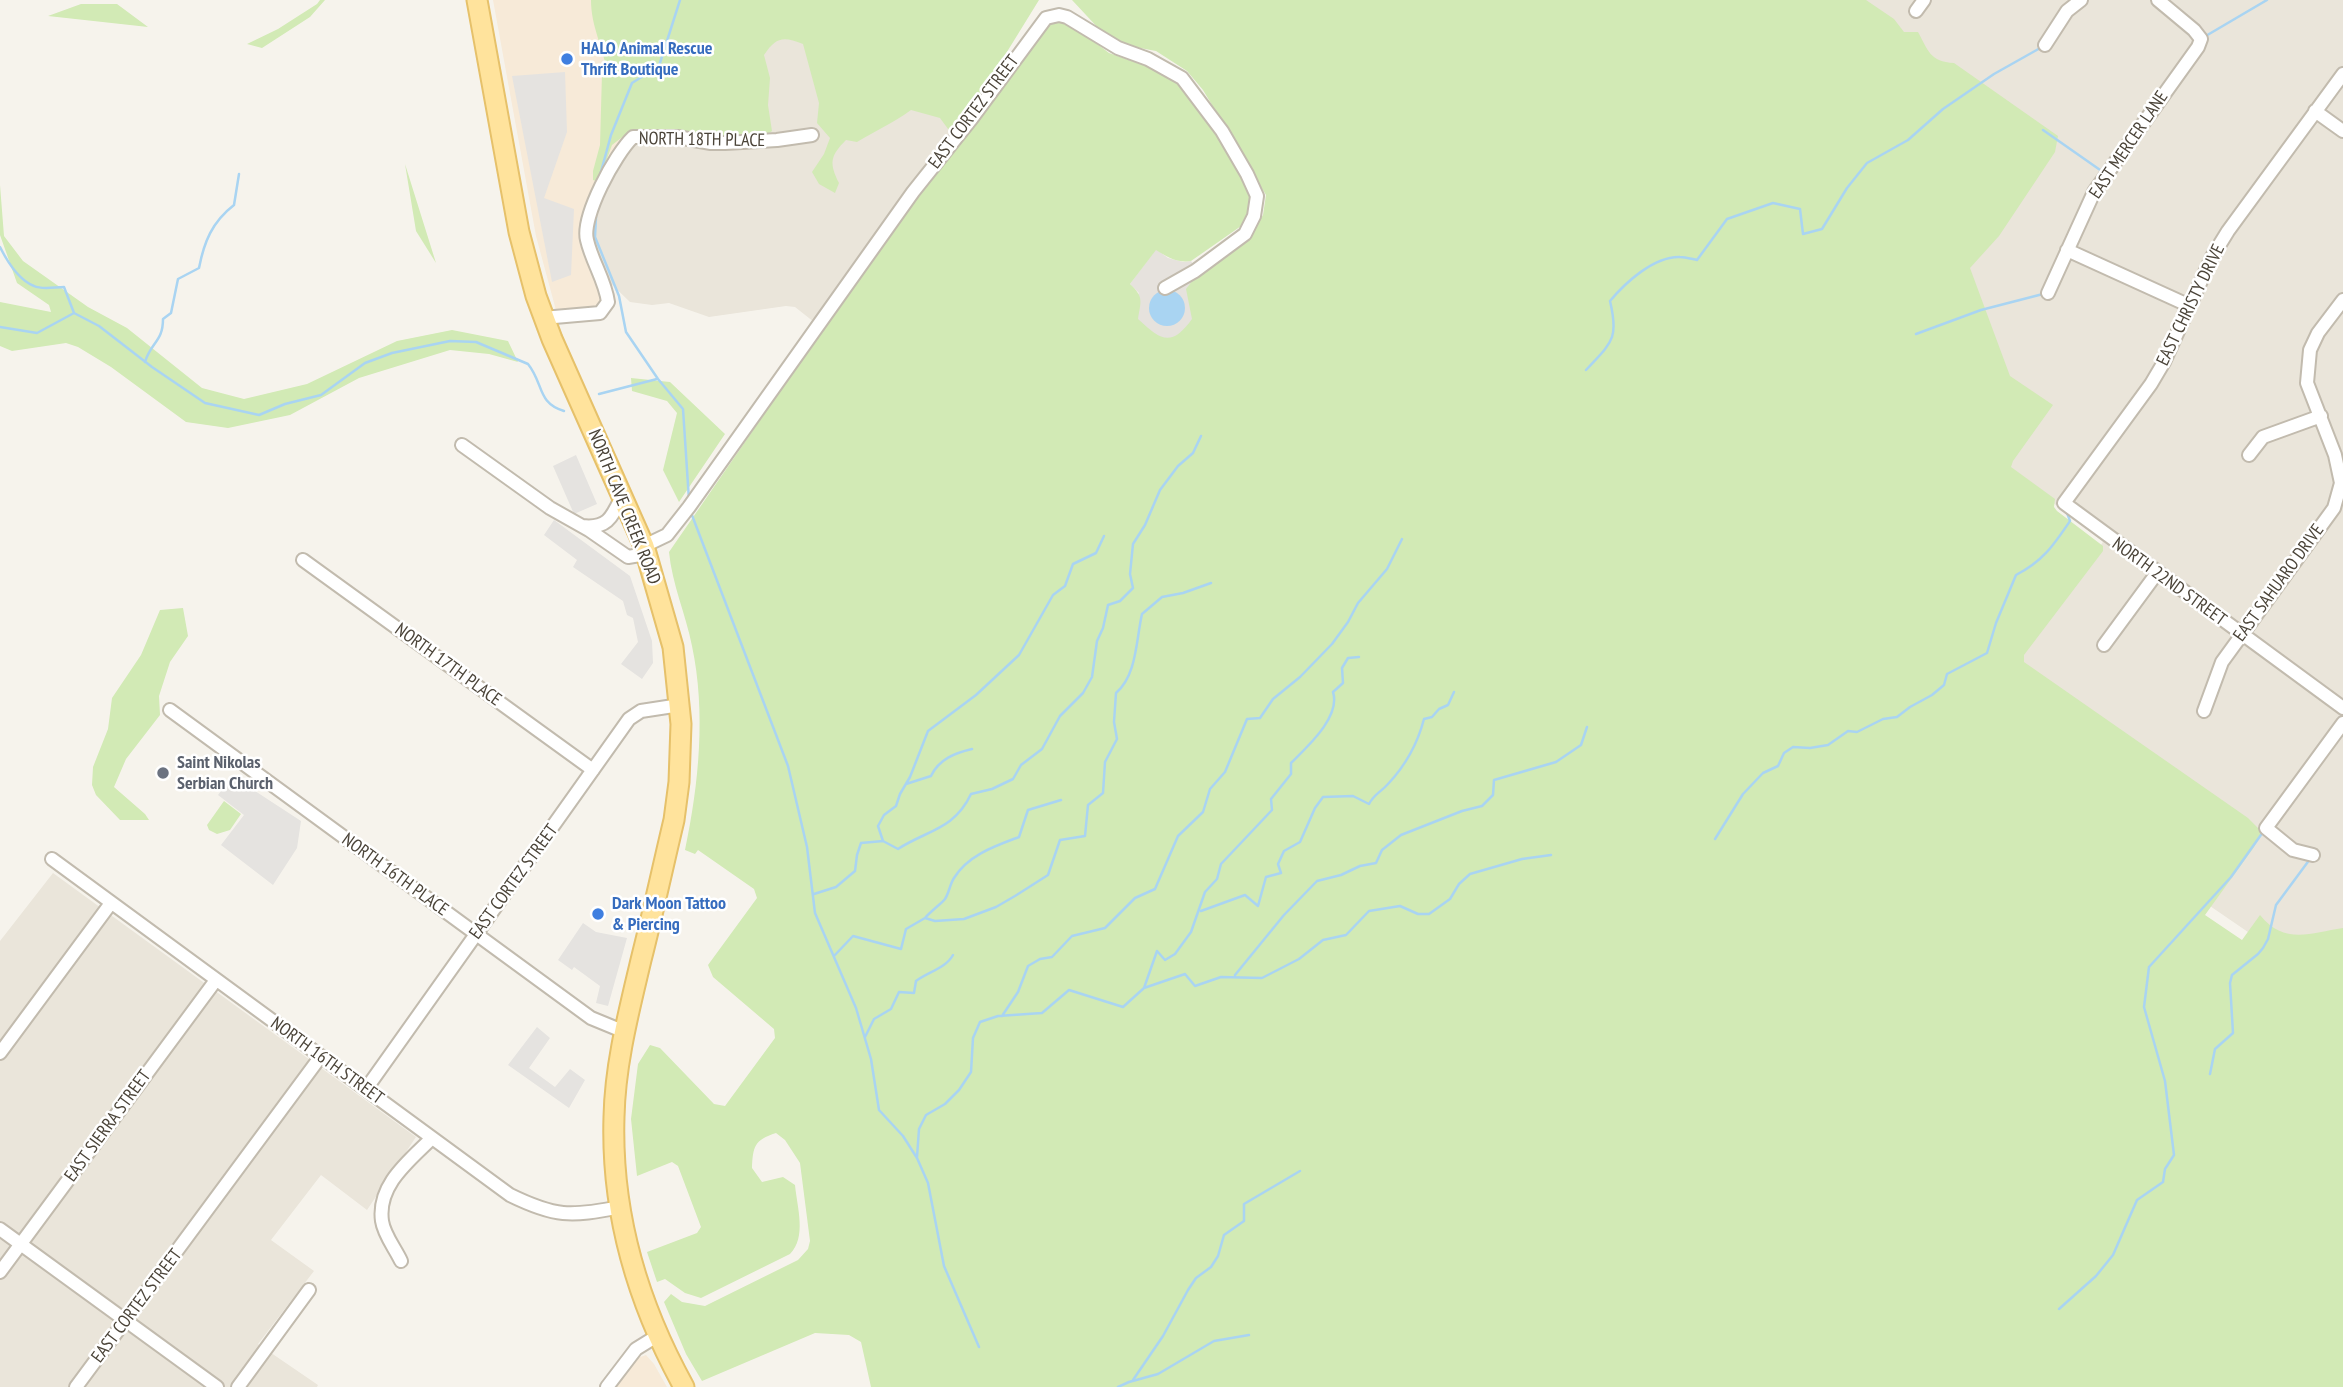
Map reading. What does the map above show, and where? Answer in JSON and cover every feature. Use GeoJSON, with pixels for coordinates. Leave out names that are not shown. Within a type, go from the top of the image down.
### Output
{"type":"FeatureCollection","features":[{"type":"Feature","properties":{"kind":"main road","name":"NORTH CAVE CREEK ROAD"},"geometry":{"type":"LineString","coordinates":[[477,0],[519,232],[544,318],[645,550],[673,647],[680,705],[680,762],[674,820],[625,1032],[614,1116],[614,1150],[620,1207],[631,1259],[657,1336],[684,1387]]}},
{"type":"Feature","properties":{"kind":"street"},"geometry":{"type":"LineString","coordinates":[[1916,11],[1924,0]]}},
{"type":"Feature","properties":{"kind":"street"},"geometry":{"type":"LineString","coordinates":[[2045,45],[2067,11],[2081,0]]}},
{"type":"Feature","properties":{"kind":"street","name":"EAST MERCER LANE"},"geometry":{"type":"LineString","coordinates":[[2048,293],[2094,192],[2198,47],[2201,39],[2194,30],[2158,0]]}},
{"type":"Feature","properties":{"kind":"street","name":"EAST CORTEZ STREET"},"geometry":{"type":"LineString","coordinates":[[645,550],[667,536],[689,507],[913,192],[1046,18],[1059,15],[1067,18],[1118,48],[1148,59],[1182,79],[1222,131],[1257,196],[1256,207],[1245,234],[1195,271],[1165,288]]}},
{"type":"Feature","properties":{"kind":"street","name":"EAST CHRISTY DRIVE"},"geometry":{"type":"LineString","coordinates":[[2064,503],[2151,384],[2164,362],[2212,257],[2228,231],[2343,74]]}},
{"type":"Feature","properties":{"kind":"street"},"geometry":{"type":"LineString","coordinates":[[2315,111],[2343,131]]}},
{"type":"Feature","properties":{"kind":"street","name":"NORTH 18TH PLACE"},"geometry":{"type":"LineString","coordinates":[[544,318],[600,313],[608,302],[606,287],[587,240],[585,226],[610,166],[633,137],[677,137],[725,144],[777,141],[812,135]]}},
{"type":"Feature","properties":{"kind":"street"},"geometry":{"type":"LineString","coordinates":[[2067,250],[2190,306]]}},
{"type":"Feature","properties":{"kind":"street","name":"EAST SAHUARO DRIVE"},"geometry":{"type":"LineString","coordinates":[[2204,711],[2222,662],[2334,508],[2341,483],[2335,455],[2307,383],[2310,350],[2318,333],[2343,300]]}},
{"type":"Feature","properties":{"kind":"street"},"geometry":{"type":"LineString","coordinates":[[2249,455],[2263,438],[2321,416]]}},
{"type":"Feature","properties":{"kind":"street"},"geometry":{"type":"LineString","coordinates":[[462,445],[550,508],[582,526],[628,558],[645,550]]}},
{"type":"Feature","properties":{"kind":"street"},"geometry":{"type":"LineString","coordinates":[[582,526],[604,524],[615,511],[622,496]]}},
{"type":"Feature","properties":{"kind":"street","name":"NORTH 22ND STREET"},"geometry":{"type":"LineString","coordinates":[[2064,503],[2343,708]]}},
{"type":"Feature","properties":{"kind":"street","name":"NORTH 17TH PLACE"},"geometry":{"type":"LineString","coordinates":[[303,560],[593,770]]}},
{"type":"Feature","properties":{"kind":"street"},"geometry":{"type":"LineString","coordinates":[[2104,645],[2157,573]]}},
{"type":"Feature","properties":{"kind":"street","name":"EAST CORTEZ STREET"},"geometry":{"type":"LineString","coordinates":[[366,1089],[634,715],[654,708],[680,705]]}},
{"type":"Feature","properties":{"kind":"street","name":"NORTH 16TH PLACE"},"geometry":{"type":"LineString","coordinates":[[170,710],[591,1018],[625,1032]]}},
{"type":"Feature","properties":{"kind":"street"},"geometry":{"type":"LineString","coordinates":[[2313,855],[2293,850],[2266,828],[2343,723]]}},
{"type":"Feature","properties":{"kind":"street","name":"NORTH 16TH STREET"},"geometry":{"type":"LineString","coordinates":[[52,859],[510,1195],[537,1209],[560,1214],[620,1207]]}},
{"type":"Feature","properties":{"kind":"street"},"geometry":{"type":"LineString","coordinates":[[0,1054],[111,903]]}},
{"type":"Feature","properties":{"kind":"street","name":"EAST SIERRA STREET"},"geometry":{"type":"LineString","coordinates":[[0,1272],[216,980]]}},
{"type":"Feature","properties":{"kind":"street","name":"EAST CORTEZ STREET"},"geometry":{"type":"LineString","coordinates":[[76,1387],[321,1056]]}},
{"type":"Feature","properties":{"kind":"street"},"geometry":{"type":"LineString","coordinates":[[401,1261],[382,1220],[386,1190],[393,1178],[432,1138]]}},
{"type":"Feature","properties":{"kind":"street"},"geometry":{"type":"LineString","coordinates":[[0,1229],[217,1387]]}},
{"type":"Feature","properties":{"kind":"street"},"geometry":{"type":"LineString","coordinates":[[238,1387],[309,1290]]}},
{"type":"Feature","properties":{"kind":"street"},"geometry":{"type":"LineString","coordinates":[[607,1387],[636,1349],[657,1336]]}},
{"type":"Feature","properties":{"kind":"shaded area"},"geometry":{"type":"Polygon","coordinates":[[[493,0],[599,0],[629,135],[595,193],[581,224],[583,238],[607,300],[598,310],[557,314],[536,236],[493,0]]]}},
{"type":"Feature","properties":{"kind":"shaded area"},"geometry":{"type":"Polygon","coordinates":[[[1856,0],[2343,0],[2343,933],[2264,943],[2191,893],[2016,660],[2103,542],[2001,462],[2008,382],[1856,0]]]}},
{"type":"Feature","properties":{"kind":"shaded area"},"geometry":{"type":"Polygon","coordinates":[[[802,30],[898,108],[932,108],[962,124],[928,162],[814,322],[795,307],[786,306],[709,317],[669,303],[652,305],[630,302],[601,274],[586,227],[608,164],[633,140],[768,140],[763,34],[802,30]]]}},
{"type":"Feature","properties":{"kind":"shaded area"},"geometry":{"type":"Polygon","coordinates":[[[565,72],[567,132],[544,198],[574,209],[571,275],[552,282],[512,76],[565,72]]]}},
{"type":"Feature","properties":{"kind":"shaded area"},"geometry":{"type":"Polygon","coordinates":[[[1156,249],[1168,258],[1191,261],[1197,269],[1210,333],[1161,362],[1111,329],[1139,293],[1130,284],[1156,249]]]}},
{"type":"Feature","properties":{"kind":"shaded area"},"geometry":{"type":"Polygon","coordinates":[[[576,455],[597,504],[574,514],[553,466],[576,455]]]}},
{"type":"Feature","properties":{"kind":"shaded area"},"geometry":{"type":"Polygon","coordinates":[[[554,520],[630,576],[652,641],[653,663],[642,679],[621,664],[638,642],[633,618],[627,615],[623,601],[573,567],[577,560],[544,535],[554,520]]]}},
{"type":"Feature","properties":{"kind":"shaded area"},"geometry":{"type":"Polygon","coordinates":[[[232,776],[301,821],[297,848],[273,885],[221,845],[244,815],[218,795],[232,776]]]}},
{"type":"Feature","properties":{"kind":"shaded area"},"geometry":{"type":"Polygon","coordinates":[[[53,873],[416,1137],[367,1210],[321,1175],[271,1240],[314,1271],[258,1344],[318,1385],[317,1387],[0,1387],[0,941],[53,873]]]}},
{"type":"Feature","properties":{"kind":"shaded area"},"geometry":{"type":"Polygon","coordinates":[[[583,923],[596,932],[627,938],[608,1006],[596,1003],[600,986],[574,967],[572,970],[558,960],[583,923]]]}},
{"type":"Feature","properties":{"kind":"shaded area"},"geometry":{"type":"Polygon","coordinates":[[[537,1027],[550,1038],[529,1068],[555,1087],[570,1069],[585,1080],[569,1108],[508,1065],[537,1027]]]}},
{"type":"Feature","properties":{"kind":"shaded area"},"geometry":{"type":"Polygon","coordinates":[[[646,1355],[667,1387],[615,1387],[635,1359],[646,1355]]]}},
{"type":"Feature","properties":{"kind":"green space"},"geometry":{"type":"Polygon","coordinates":[[[320,0],[325,0],[310,17],[262,48],[247,44],[278,29],[320,0]]]}},
{"type":"Feature","properties":{"kind":"green space"},"geometry":{"type":"Polygon","coordinates":[[[591,0],[1039,0],[968,115],[951,133],[940,118],[911,110],[857,142],[846,140],[834,155],[833,165],[839,183],[835,193],[819,184],[812,172],[824,154],[830,138],[817,123],[819,103],[803,44],[785,39],[772,45],[764,55],[770,78],[768,105],[772,131],[762,138],[711,141],[639,133],[625,135],[612,145],[601,175],[596,181],[593,180],[600,145],[602,73],[607,72],[593,19],[591,0]]]}},
{"type":"Feature","properties":{"kind":"green space"},"geometry":{"type":"Polygon","coordinates":[[[1072,0],[1866,0],[1894,19],[1904,32],[1918,32],[1927,49],[1935,57],[1954,63],[2058,136],[2055,152],[1999,236],[1970,268],[2010,376],[2053,405],[2011,467],[2055,499],[2054,507],[2057,511],[2103,546],[2103,551],[2024,655],[2024,662],[2248,818],[2262,832],[2205,915],[2242,940],[2260,915],[2269,924],[2288,934],[2309,934],[2343,928],[2343,1387],[871,1387],[861,1342],[849,1335],[815,1333],[702,1381],[686,1354],[664,1302],[671,1294],[682,1302],[705,1306],[798,1260],[808,1249],[810,1241],[800,1163],[785,1140],[776,1133],[763,1138],[756,1145],[752,1168],[762,1182],[783,1177],[795,1185],[800,1230],[790,1254],[701,1298],[685,1293],[665,1279],[657,1282],[647,1252],[697,1233],[701,1227],[678,1166],[672,1162],[637,1176],[631,1119],[638,1064],[650,1045],[660,1048],[714,1104],[725,1106],[775,1038],[774,1029],[713,977],[708,965],[757,898],[754,889],[698,850],[695,854],[685,850],[697,774],[699,696],[692,646],[669,552],[932,177],[980,119],[1043,28],[1054,20],[1071,24],[1109,53],[1160,71],[1185,89],[1252,189],[1251,208],[1244,224],[1191,261],[1177,260],[1156,250],[1130,284],[1138,292],[1140,300],[1138,319],[1160,336],[1166,338],[1178,334],[1192,319],[1186,289],[1199,272],[1250,235],[1263,215],[1266,195],[1203,90],[1187,71],[1156,51],[1124,45],[1100,30],[1072,0]]]}},
{"type":"Feature","properties":{"kind":"green space"},"geometry":{"type":"Polygon","coordinates":[[[81,4],[117,4],[148,27],[48,16],[81,4]]]}},
{"type":"Feature","properties":{"kind":"green space"},"geometry":{"type":"Polygon","coordinates":[[[405,164],[436,263],[416,231],[405,164]]]}},
{"type":"Feature","properties":{"kind":"green space"},"geometry":{"type":"Polygon","coordinates":[[[0,185],[4,236],[23,261],[88,307],[127,328],[202,388],[244,399],[307,384],[397,341],[452,330],[508,341],[518,362],[489,354],[450,350],[359,378],[290,415],[228,428],[186,422],[111,367],[78,347],[66,343],[12,351],[0,346],[0,302],[51,312],[49,305],[17,283],[0,235],[0,185]]]}},
{"type":"Feature","properties":{"kind":"green space"},"geometry":{"type":"Polygon","coordinates":[[[631,378],[670,382],[725,434],[679,502],[663,470],[677,413],[667,401],[632,391],[631,378]]]}},
{"type":"Feature","properties":{"kind":"green space"},"geometry":{"type":"Polygon","coordinates":[[[183,608],[188,636],[170,662],[159,696],[160,715],[126,759],[114,787],[149,820],[120,820],[96,795],[92,785],[93,767],[108,729],[112,698],[141,655],[160,610],[183,608]]]}},
{"type":"Feature","properties":{"kind":"green space"},"geometry":{"type":"Polygon","coordinates":[[[224,801],[241,814],[230,830],[217,834],[209,830],[207,825],[224,801]]]}},
{"type":"Feature","properties":{"kind":"water"},"geometry":{"type":"Polygon","coordinates":[[[1167,290],[1180,295],[1185,308],[1180,321],[1167,326],[1154,321],[1149,308],[1154,295],[1167,290]]]}},
{"type":"Feature","properties":{"kind":"waterway"},"geometry":{"type":"LineString","coordinates":[[599,179],[611,135],[632,83],[659,66],[680,0]]}},
{"type":"Feature","properties":{"kind":"waterway"},"geometry":{"type":"LineString","coordinates":[[2204,37],[2267,0]]}},
{"type":"Feature","properties":{"kind":"waterway"},"geometry":{"type":"LineString","coordinates":[[1586,370],[1611,339],[1614,324],[1610,301],[1641,272],[1670,258],[1697,260],[1727,219],[1773,203],[1800,209],[1803,234],[1822,229],[1847,188],[1867,163],[1908,140],[1943,109],[1994,74],[2042,47]]}},
{"type":"Feature","properties":{"kind":"waterway"},"geometry":{"type":"LineString","coordinates":[[2043,130],[2103,172]]}},
{"type":"Feature","properties":{"kind":"waterway"},"geometry":{"type":"LineString","coordinates":[[145,362],[161,333],[163,319],[171,313],[178,279],[199,268],[210,233],[220,218],[234,205],[239,174]]}},
{"type":"Feature","properties":{"kind":"waterway"},"geometry":{"type":"LineString","coordinates":[[596,217],[595,237],[619,296],[626,332],[658,379],[683,409],[689,500]]}},
{"type":"Feature","properties":{"kind":"waterway"},"geometry":{"type":"LineString","coordinates":[[0,247],[14,269],[29,283],[41,288],[64,287],[74,313]]}},
{"type":"Feature","properties":{"kind":"waterway"},"geometry":{"type":"LineString","coordinates":[[1916,334],[1981,310],[2043,294]]}},
{"type":"Feature","properties":{"kind":"waterway"},"geometry":{"type":"LineString","coordinates":[[0,327],[37,333],[74,313],[99,326],[205,403],[259,415],[285,404],[321,395],[365,363],[392,353],[450,341],[476,342],[528,364],[545,398],[555,408],[564,411]]}},
{"type":"Feature","properties":{"kind":"waterway"},"geometry":{"type":"LineString","coordinates":[[599,394],[657,379]]}},
{"type":"Feature","properties":{"kind":"waterway"},"geometry":{"type":"LineString","coordinates":[[814,894],[836,887],[855,871],[861,843],[883,841],[898,849],[939,828],[956,815],[971,794],[992,789],[1013,779],[1021,765],[1042,749],[1060,716],[1083,693],[1092,677],[1097,641],[1108,605],[1120,601],[1133,588],[1130,574],[1133,544],[1145,525],[1160,490],[1178,466],[1193,453],[1201,436]]}},
{"type":"Feature","properties":{"kind":"waterway"},"geometry":{"type":"LineString","coordinates":[[690,510],[788,766],[807,847],[815,913],[856,1008],[871,1059],[879,1110],[903,1136],[928,1183],[944,1266],[979,1347]]}},
{"type":"Feature","properties":{"kind":"waterway"},"geometry":{"type":"LineString","coordinates":[[1715,839],[1743,794],[1763,773],[1778,766],[1784,753],[1793,747],[1828,745],[1848,731],[1857,732],[1883,719],[1897,717],[1944,685],[1947,674],[1987,653],[2016,575],[2033,564],[2053,545],[2070,521],[2066,510]]}},
{"type":"Feature","properties":{"kind":"waterway"},"geometry":{"type":"LineString","coordinates":[[883,841],[878,826],[884,815],[896,806],[928,731],[976,695],[1019,655],[1053,595],[1065,586],[1073,564],[1096,553],[1104,536]]}},
{"type":"Feature","properties":{"kind":"waterway"},"geometry":{"type":"LineString","coordinates":[[1002,1016],[1018,992],[1028,966],[1040,959],[1052,957],[1072,936],[1105,928],[1135,898],[1155,889],[1178,836],[1203,812],[1210,789],[1225,772],[1247,719],[1260,718],[1273,699],[1300,677],[1332,644],[1358,603],[1387,569],[1402,539]]}},
{"type":"Feature","properties":{"kind":"waterway"},"geometry":{"type":"LineString","coordinates":[[834,956],[853,936],[901,949],[906,929],[925,918],[935,921],[964,919],[996,907],[1048,875],[1060,840],[1085,836],[1088,805],[1103,793],[1105,762],[1117,739],[1114,722],[1116,693],[1123,686],[1132,667],[1142,614],[1162,597],[1211,583]]}},
{"type":"Feature","properties":{"kind":"waterway"},"geometry":{"type":"LineString","coordinates":[[1144,988],[1157,951],[1165,960],[1175,954],[1191,932],[1205,892],[1217,879],[1221,864],[1272,810],[1271,799],[1291,774],[1291,763],[1321,731],[1332,711],[1333,692],[1343,683],[1342,668],[1348,658],[1359,657]]}},
{"type":"Feature","properties":{"kind":"waterway"},"geometry":{"type":"LineString","coordinates":[[1201,911],[1245,895],[1258,906],[1266,877],[1281,873],[1278,864],[1284,851],[1300,842],[1315,808],[1323,797],[1353,796],[1369,804],[1405,762],[1424,719],[1432,717],[1439,709],[1448,705],[1454,692]]}},
{"type":"Feature","properties":{"kind":"waterway"},"geometry":{"type":"LineString","coordinates":[[1235,975],[1284,915],[1317,881],[1376,863],[1382,850],[1401,835],[1482,806],[1493,795],[1494,780],[1556,762],[1581,745],[1587,727]]}},
{"type":"Feature","properties":{"kind":"waterway"},"geometry":{"type":"LineString","coordinates":[[906,784],[931,776],[938,765],[948,758],[972,749]]}},
{"type":"Feature","properties":{"kind":"waterway"},"geometry":{"type":"LineString","coordinates":[[925,918],[945,899],[954,878],[967,863],[983,852],[1019,837],[1028,810],[1061,800]]}},
{"type":"Feature","properties":{"kind":"waterway"},"geometry":{"type":"LineString","coordinates":[[2059,1309],[2096,1276],[2113,1255],[2137,1200],[2163,1182],[2165,1169],[2174,1155],[2165,1081],[2144,1007],[2149,967],[2231,877],[2263,832]]}},
{"type":"Feature","properties":{"kind":"waterway"},"geometry":{"type":"LineString","coordinates":[[917,1157],[919,1129],[926,1115],[945,1104],[971,1072],[973,1038],[980,1022],[998,1016],[1042,1013],[1069,990],[1123,1007],[1144,988],[1185,974],[1195,986],[1221,977],[1262,978],[1299,959],[1323,940],[1346,935],[1369,911],[1400,906],[1418,914],[1429,914],[1450,899],[1459,884],[1470,874],[1522,859],[1551,855]]}},
{"type":"Feature","properties":{"kind":"waterway"},"geometry":{"type":"LineString","coordinates":[[2210,1074],[2215,1049],[2233,1033],[2230,983],[2232,975],[2263,948],[2268,939],[2276,905],[2310,859]]}},
{"type":"Feature","properties":{"kind":"waterway"},"geometry":{"type":"LineString","coordinates":[[865,1037],[874,1019],[891,1009],[899,992],[914,993],[916,981],[941,967],[953,955]]}},
{"type":"Feature","properties":{"kind":"waterway"},"geometry":{"type":"LineString","coordinates":[[1133,1380],[1163,1336],[1196,1278],[1211,1267],[1218,1256],[1224,1235],[1244,1221],[1244,1204],[1300,1171]]}},
{"type":"Feature","properties":{"kind":"waterway"},"geometry":{"type":"LineString","coordinates":[[1118,1387],[1158,1374],[1214,1341],[1249,1335]]}},
{"type":"Feature","properties":{"kind":"place","name":"HALO Animal Rescue Thrift Boutique"},"geometry":{"type":"Point","coordinates":[567,59]}},
{"type":"Feature","properties":{"kind":"place","name":"Saint Nikolas Serbian Church"},"geometry":{"type":"Point","coordinates":[163,773]}},
{"type":"Feature","properties":{"kind":"place","name":"Dark Moon Tattoo & Piercing"},"geometry":{"type":"Point","coordinates":[598,914]}}]}
